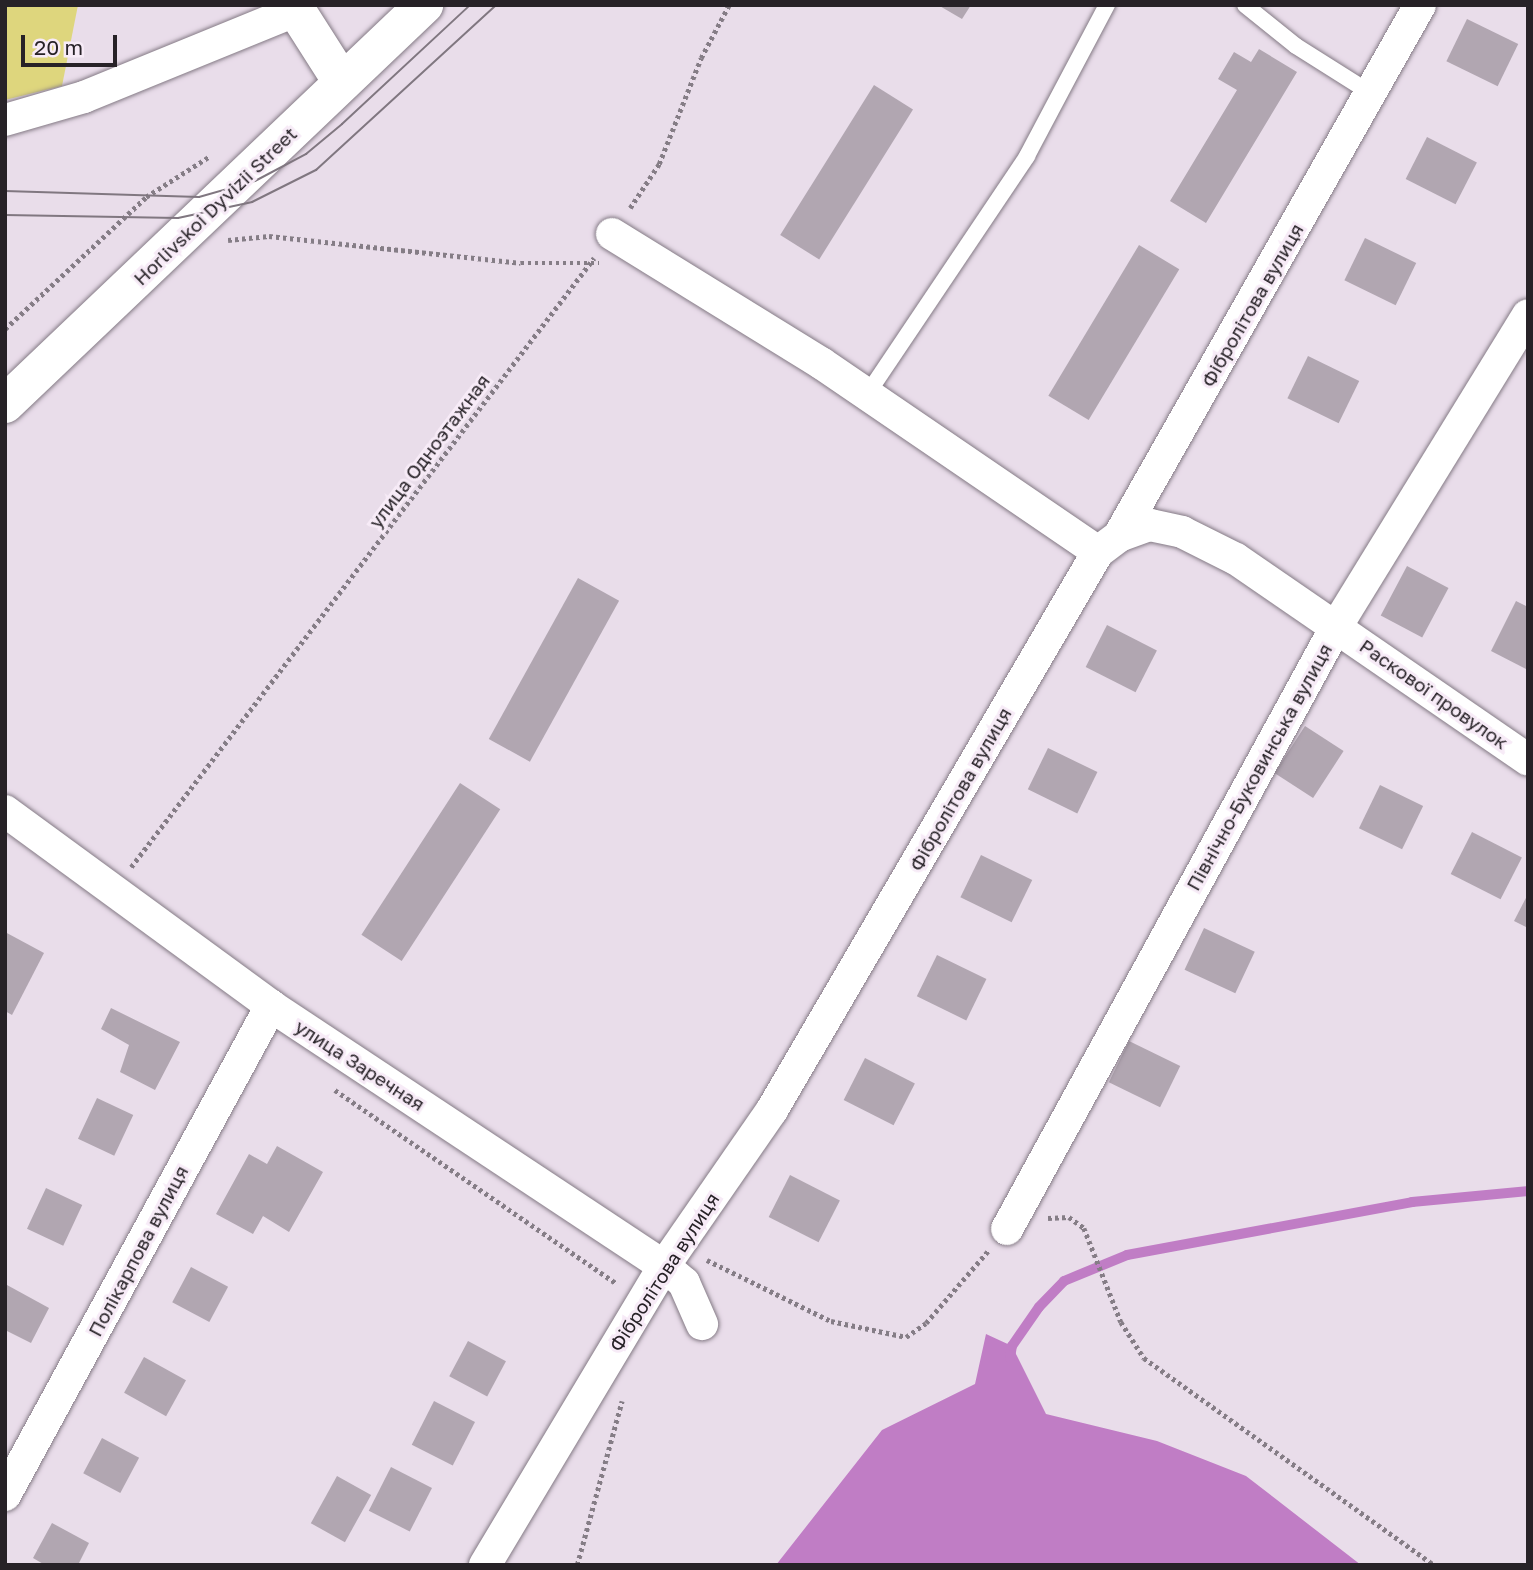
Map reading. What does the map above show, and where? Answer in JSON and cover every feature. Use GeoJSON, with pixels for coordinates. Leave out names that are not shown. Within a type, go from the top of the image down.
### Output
{"type":"FeatureCollection","features":[{"type":"Feature","properties":{"kind":"main road","name":"Horlivskoi Dyvizii Street"},"geometry":{"type":"LineString","coordinates":[[5,404],[240,185],[342,82],[424,5]]}},
{"type":"Feature","properties":{"kind":"main road"},"geometry":{"type":"LineString","coordinates":[[294,8],[342,82]]}},
{"type":"Feature","properties":{"kind":"street","name":"Фібролітова вулиця"},"geometry":{"type":"LineString","coordinates":[[485,1565],[671,1255],[772,1110],[1372,94],[1420,5]]}},
{"type":"Feature","properties":{"kind":"street"},"geometry":{"type":"LineString","coordinates":[[5,120],[85,97],[294,8]]}},
{"type":"Feature","properties":{"kind":"street"},"geometry":{"type":"LineString","coordinates":[[612,234],[866,396],[1108,544]]}},
{"type":"Feature","properties":{"kind":"street","name":"Північно-Буковинська вулиця"},"geometry":{"type":"LineString","coordinates":[[1007,1229],[1336,627],[1528,315]]}},
{"type":"Feature","properties":{"kind":"street","name":"Раскової провулок"},"geometry":{"type":"LineString","coordinates":[[1108,544],[1150,525],[1182,532],[1236,559],[1528,760]]}},
{"type":"Feature","properties":{"kind":"street","name":"улица Заречная"},"geometry":{"type":"LineString","coordinates":[[5,811],[271,1006],[671,1255],[702,1324]]}},
{"type":"Feature","properties":{"kind":"street","name":"Полікарпова вулиця"},"geometry":{"type":"LineString","coordinates":[[5,1496],[271,1006]]}},
{"type":"Feature","properties":{"kind":"lane"},"geometry":{"type":"LineString","coordinates":[[866,396],[1027,156],[1107,5]]}},
{"type":"Feature","properties":{"kind":"lane"},"geometry":{"type":"LineString","coordinates":[[1245,5],[1296,46],[1372,94]]}},
{"type":"Feature","properties":{"kind":"path","name":"улица Одноэтажная"},"geometry":{"type":"LineString","coordinates":[[113,890],[612,234],[659,164],[701,58],[729,5]]}},
{"type":"Feature","properties":{"kind":"path"},"geometry":{"type":"LineString","coordinates":[[5,329],[146,197],[213,155]]}},
{"type":"Feature","properties":{"kind":"path"},"geometry":{"type":"LineString","coordinates":[[223,240],[269,236],[521,263],[589,265],[649,257]]}},
{"type":"Feature","properties":{"kind":"path"},"geometry":{"type":"LineString","coordinates":[[671,1255],[831,1321],[906,1337],[926,1323],[1007,1229],[1069,1217],[1084,1228],[1106,1290],[1144,1358],[1434,1565]]}},
{"type":"Feature","properties":{"kind":"path"},"geometry":{"type":"LineString","coordinates":[[577,1565],[626,1387]]}},
{"type":"Feature","properties":{"kind":"shaded area"},"geometry":{"type":"Polygon","coordinates":[[[5,5],[78,5],[62,86],[5,100],[5,5]]]}},
{"type":"Feature","properties":{"kind":"shaded area"},"geometry":{"type":"Polygon","coordinates":[[[986,1334],[1012,1346],[1046,1414],[1157,1441],[1246,1476],[1361,1565],[776,1565],[882,1430],[975,1384],[986,1334]]]}},
{"type":"Feature","properties":{"kind":"building"},"geometry":{"type":"Polygon","coordinates":[[[938,5],[971,5],[962,19],[938,5]]]}},
{"type":"Feature","properties":{"kind":"building"},"geometry":{"type":"Polygon","coordinates":[[[1467,19],[1518,44],[1498,86],[1446,61],[1467,19]]]}},
{"type":"Feature","properties":{"kind":"building"},"geometry":{"type":"Polygon","coordinates":[[[1259,49],[1297,72],[1206,223],[1170,201],[1237,90],[1218,79],[1234,52],[1251,62],[1259,49]]]}},
{"type":"Feature","properties":{"kind":"building"},"geometry":{"type":"Polygon","coordinates":[[[874,85],[913,109],[819,259],[780,235],[874,85]]]}},
{"type":"Feature","properties":{"kind":"building"},"geometry":{"type":"Polygon","coordinates":[[[1427,137],[1477,162],[1456,204],[1406,179],[1427,137]]]}},
{"type":"Feature","properties":{"kind":"building"},"geometry":{"type":"Polygon","coordinates":[[[1365,238],[1416,263],[1396,305],[1344,280],[1365,238]]]}},
{"type":"Feature","properties":{"kind":"building"},"geometry":{"type":"Polygon","coordinates":[[[1139,245],[1179,269],[1089,420],[1048,396],[1139,245]]]}},
{"type":"Feature","properties":{"kind":"building"},"geometry":{"type":"Polygon","coordinates":[[[1308,356],[1359,381],[1339,423],[1287,398],[1308,356]]]}},
{"type":"Feature","properties":{"kind":"building"},"geometry":{"type":"Polygon","coordinates":[[[1407,566],[1448,588],[1422,638],[1381,615],[1407,566]]]}},
{"type":"Feature","properties":{"kind":"building"},"geometry":{"type":"Polygon","coordinates":[[[578,578],[619,601],[530,762],[489,739],[578,578]]]}},
{"type":"Feature","properties":{"kind":"building"},"geometry":{"type":"Polygon","coordinates":[[[1516,601],[1528,607],[1528,670],[1491,651],[1516,601]]]}},
{"type":"Feature","properties":{"kind":"building"},"geometry":{"type":"Polygon","coordinates":[[[1107,625],[1157,650],[1136,692],[1086,667],[1107,625]]]}},
{"type":"Feature","properties":{"kind":"building"},"geometry":{"type":"Polygon","coordinates":[[[1305,726],[1344,751],[1313,798],[1275,773],[1305,726]]]}},
{"type":"Feature","properties":{"kind":"building"},"geometry":{"type":"Polygon","coordinates":[[[1048,748],[1097,772],[1077,813],[1028,789],[1048,748]]]}},
{"type":"Feature","properties":{"kind":"building"},"geometry":{"type":"Polygon","coordinates":[[[460,783],[500,809],[402,961],[361,935],[460,783]]]}},
{"type":"Feature","properties":{"kind":"building"},"geometry":{"type":"Polygon","coordinates":[[[1380,785],[1423,806],[1402,849],[1359,828],[1380,785]]]}},
{"type":"Feature","properties":{"kind":"building"},"geometry":{"type":"Polygon","coordinates":[[[1472,832],[1522,857],[1501,899],[1451,874],[1472,832]]]}},
{"type":"Feature","properties":{"kind":"building"},"geometry":{"type":"Polygon","coordinates":[[[981,855],[1032,880],[1012,922],[960,897],[981,855]]]}},
{"type":"Feature","properties":{"kind":"building"},"geometry":{"type":"Polygon","coordinates":[[[1528,894],[1528,928],[1514,921],[1528,894]]]}},
{"type":"Feature","properties":{"kind":"building"},"geometry":{"type":"Polygon","coordinates":[[[1204,928],[1255,952],[1235,993],[1185,970],[1204,928]]]}},
{"type":"Feature","properties":{"kind":"building"},"geometry":{"type":"Polygon","coordinates":[[[5,932],[44,953],[12,1015],[5,1011],[5,932]]]}},
{"type":"Feature","properties":{"kind":"building"},"geometry":{"type":"Polygon","coordinates":[[[937,955],[986,979],[966,1020],[917,996],[937,955]]]}},
{"type":"Feature","properties":{"kind":"building"},"geometry":{"type":"Polygon","coordinates":[[[111,1008],[180,1042],[155,1090],[120,1072],[129,1045],[101,1029],[111,1008]]]}},
{"type":"Feature","properties":{"kind":"building"},"geometry":{"type":"Polygon","coordinates":[[[1129,1041],[1180,1066],[1160,1107],[1109,1082],[1129,1041]]]}},
{"type":"Feature","properties":{"kind":"building"},"geometry":{"type":"Polygon","coordinates":[[[865,1058],[915,1083],[894,1125],[844,1100],[865,1058]]]}},
{"type":"Feature","properties":{"kind":"building"},"geometry":{"type":"Polygon","coordinates":[[[97,1098],[133,1115],[114,1156],[78,1139],[97,1098]]]}},
{"type":"Feature","properties":{"kind":"building"},"geometry":{"type":"Polygon","coordinates":[[[277,1146],[323,1172],[289,1232],[263,1216],[253,1234],[216,1214],[249,1154],[267,1164],[277,1146]]]}},
{"type":"Feature","properties":{"kind":"building"},"geometry":{"type":"Polygon","coordinates":[[[790,1175],[840,1200],[819,1242],[769,1217],[790,1175]]]}},
{"type":"Feature","properties":{"kind":"building"},"geometry":{"type":"Polygon","coordinates":[[[46,1188],[82,1205],[63,1246],[27,1229],[46,1188]]]}},
{"type":"Feature","properties":{"kind":"building"},"geometry":{"type":"Polygon","coordinates":[[[191,1267],[228,1287],[209,1322],[172,1302],[191,1267]]]}},
{"type":"Feature","properties":{"kind":"building"},"geometry":{"type":"Polygon","coordinates":[[[7,1285],[49,1308],[31,1343],[5,1330],[7,1285]]]}},
{"type":"Feature","properties":{"kind":"building"},"geometry":{"type":"Polygon","coordinates":[[[468,1341],[506,1361],[487,1397],[449,1376],[468,1341]]]}},
{"type":"Feature","properties":{"kind":"building"},"geometry":{"type":"Polygon","coordinates":[[[144,1357],[186,1380],[166,1416],[124,1393],[144,1357]]]}},
{"type":"Feature","properties":{"kind":"building"},"geometry":{"type":"Polygon","coordinates":[[[434,1401],[475,1422],[453,1466],[412,1445],[434,1401]]]}},
{"type":"Feature","properties":{"kind":"building"},"geometry":{"type":"Polygon","coordinates":[[[102,1438],[139,1458],[120,1493],[83,1473],[102,1438]]]}},
{"type":"Feature","properties":{"kind":"building"},"geometry":{"type":"Polygon","coordinates":[[[391,1467],[432,1488],[410,1532],[369,1511],[391,1467]]]}},
{"type":"Feature","properties":{"kind":"building"},"geometry":{"type":"Polygon","coordinates":[[[337,1476],[371,1495],[345,1542],[311,1523],[337,1476]]]}},
{"type":"Feature","properties":{"kind":"building"},"geometry":{"type":"Polygon","coordinates":[[[52,1523],[89,1543],[78,1565],[45,1565],[33,1558],[52,1523]]]}},
{"type":"Feature","properties":{"kind":"waterway"},"geometry":{"type":"LineString","coordinates":[[1010,1358],[1012,1346],[1039,1307],[1064,1281],[1127,1255],[1412,1202],[1528,1191]]}},
{"type":"Feature","properties":{"kind":"tram line"},"geometry":{"type":"LineString","coordinates":[[5,191],[199,197],[255,181],[306,154],[470,5]]}},
{"type":"Feature","properties":{"kind":"tram line"},"geometry":{"type":"LineString","coordinates":[[5,215],[178,218],[252,202],[316,170],[496,5]]}}]}
